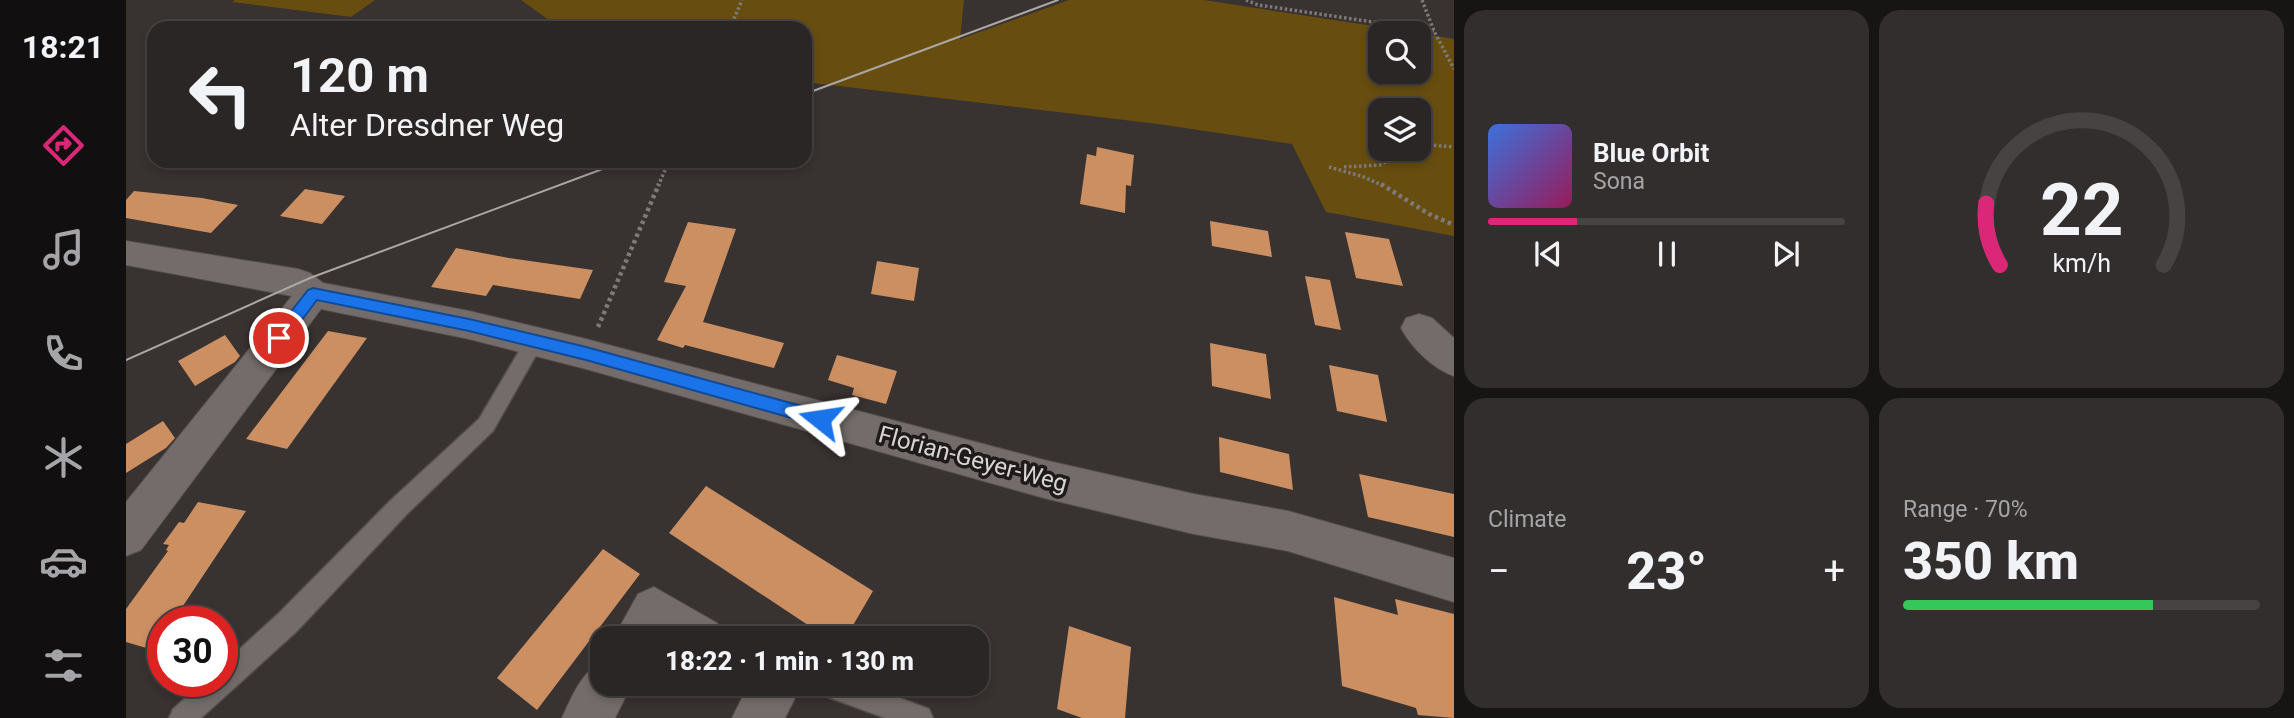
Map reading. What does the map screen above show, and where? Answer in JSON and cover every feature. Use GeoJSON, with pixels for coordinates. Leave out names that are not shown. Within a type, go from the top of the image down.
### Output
{"type":"FeatureCollection","features":[{"type":"Feature","properties":{"kind":"street","name":"Florian-Geyer-Weg"},"geometry":{"type":"LineString","coordinates":[[126,253],[298,282],[313,294],[535,341],[1044,479],[1194,514],[1288,531],[1454,580]]}},
{"type":"Feature","properties":{"kind":"street"},"geometry":{"type":"LineString","coordinates":[[126,535],[313,294]]}},
{"type":"Feature","properties":{"kind":"street"},"geometry":{"type":"LineString","coordinates":[[1419,328],[1454,360]]}},
{"type":"Feature","properties":{"kind":"street"},"geometry":{"type":"LineString","coordinates":[[644,626],[654,610],[680,626]]}},
{"type":"Feature","properties":{"kind":"street"},"geometry":{"type":"LineString","coordinates":[[587,718],[601,696]]}},
{"type":"Feature","properties":{"kind":"lane"},"geometry":{"type":"LineString","coordinates":[[182,718],[288,622],[399,507],[486,425],[535,341]]}},
{"type":"Feature","properties":{"kind":"lane"},"geometry":{"type":"LineString","coordinates":[[859,696],[920,718]]}},
{"type":"Feature","properties":{"kind":"path"},"geometry":{"type":"LineString","coordinates":[[733,21],[743,0]]}},
{"type":"Feature","properties":{"kind":"path"},"geometry":{"type":"LineString","coordinates":[[1246,0],[1258,5],[1434,31]]}},
{"type":"Feature","properties":{"kind":"path"},"geometry":{"type":"LineString","coordinates":[[1422,0],[1434,31],[1454,69]]}},
{"type":"Feature","properties":{"kind":"path"},"geometry":{"type":"LineString","coordinates":[[1431,145],[1454,147]]}},
{"type":"Feature","properties":{"kind":"path"},"geometry":{"type":"LineString","coordinates":[[1387,161],[1380,165],[1329,167],[1365,177],[1392,190],[1423,213],[1454,225]]}},
{"type":"Feature","properties":{"kind":"path"},"geometry":{"type":"LineString","coordinates":[[586,354],[666,168]]}},
{"type":"Feature","properties":{"kind":"shaded area"},"geometry":{"type":"Polygon","coordinates":[[[375,0],[351,17],[232,2],[375,0]]]}},
{"type":"Feature","properties":{"kind":"shaded area"},"geometry":{"type":"Polygon","coordinates":[[[521,0],[964,0],[960,39],[1069,0],[1204,0],[1368,25],[1368,84],[1431,84],[1431,35],[1454,39],[1454,236],[1326,212],[1292,144],[1158,124],[812,83],[812,21],[550,21],[521,0]]]}},
{"type":"Feature","properties":{"kind":"building"},"geometry":{"type":"Polygon","coordinates":[[[1097,147],[1134,155],[1131,186],[1126,185],[1125,213],[1080,204],[1087,154],[1096,156],[1097,147]]]}},
{"type":"Feature","properties":{"kind":"building"},"geometry":{"type":"Polygon","coordinates":[[[305,189],[345,196],[322,224],[280,216],[305,189]]]}},
{"type":"Feature","properties":{"kind":"building"},"geometry":{"type":"Polygon","coordinates":[[[134,191],[202,198],[238,205],[211,233],[126,218],[126,200],[134,191]]]}},
{"type":"Feature","properties":{"kind":"building"},"geometry":{"type":"Polygon","coordinates":[[[1210,221],[1268,231],[1272,257],[1212,246],[1210,221]]]}},
{"type":"Feature","properties":{"kind":"building"},"geometry":{"type":"Polygon","coordinates":[[[688,222],[736,229],[703,322],[784,343],[774,368],[657,340],[686,286],[664,282],[688,222]]]}},
{"type":"Feature","properties":{"kind":"building"},"geometry":{"type":"Polygon","coordinates":[[[1345,232],[1389,239],[1403,286],[1356,278],[1345,232]]]}},
{"type":"Feature","properties":{"kind":"building"},"geometry":{"type":"Polygon","coordinates":[[[456,248],[593,270],[580,299],[493,285],[486,296],[431,287],[456,248]]]}},
{"type":"Feature","properties":{"kind":"building"},"geometry":{"type":"Polygon","coordinates":[[[877,261],[919,268],[914,301],[871,294],[877,261]]]}},
{"type":"Feature","properties":{"kind":"building"},"geometry":{"type":"Polygon","coordinates":[[[1305,276],[1330,280],[1341,330],[1315,325],[1305,276]]]}},
{"type":"Feature","properties":{"kind":"building"},"geometry":{"type":"Polygon","coordinates":[[[328,331],[367,338],[287,449],[246,439],[328,331]]]}},
{"type":"Feature","properties":{"kind":"building"},"geometry":{"type":"Polygon","coordinates":[[[225,335],[240,356],[235,362],[195,386],[178,361],[225,335]]]}},
{"type":"Feature","properties":{"kind":"building"},"geometry":{"type":"Polygon","coordinates":[[[1210,343],[1266,354],[1271,399],[1212,386],[1210,343]]]}},
{"type":"Feature","properties":{"kind":"building"},"geometry":{"type":"Polygon","coordinates":[[[837,355],[897,371],[886,404],[852,395],[854,388],[828,380],[837,355]]]}},
{"type":"Feature","properties":{"kind":"building"},"geometry":{"type":"Polygon","coordinates":[[[1329,365],[1378,375],[1387,422],[1337,411],[1329,365]]]}},
{"type":"Feature","properties":{"kind":"building"},"geometry":{"type":"Polygon","coordinates":[[[163,421],[175,438],[166,448],[126,473],[126,444],[163,421]]]}},
{"type":"Feature","properties":{"kind":"building"},"geometry":{"type":"Polygon","coordinates":[[[1219,437],[1289,454],[1293,490],[1220,472],[1219,437]]]}},
{"type":"Feature","properties":{"kind":"building"},"geometry":{"type":"Polygon","coordinates":[[[1359,474],[1454,494],[1454,537],[1368,517],[1359,474]]]}},
{"type":"Feature","properties":{"kind":"building"},"geometry":{"type":"Polygon","coordinates":[[[706,486],[873,591],[853,626],[809,626],[669,533],[706,486]]]}},
{"type":"Feature","properties":{"kind":"building"},"geometry":{"type":"Polygon","coordinates":[[[198,502],[246,511],[183,606],[147,606],[147,648],[126,642],[126,609],[168,551],[166,550],[169,545],[163,544],[179,522],[184,523],[198,502]]]}},
{"type":"Feature","properties":{"kind":"building"},"geometry":{"type":"Polygon","coordinates":[[[603,549],[640,574],[601,626],[590,626],[590,640],[537,710],[497,678],[603,549]]]}},
{"type":"Feature","properties":{"kind":"building"},"geometry":{"type":"Polygon","coordinates":[[[1334,597],[1398,615],[1395,599],[1454,614],[1454,718],[1418,715],[1416,708],[1342,686],[1334,597]]]}},
{"type":"Feature","properties":{"kind":"building"},"geometry":{"type":"Polygon","coordinates":[[[1069,626],[1131,647],[1125,718],[1082,718],[1057,709],[1069,626]]]}},
{"type":"Feature","properties":{"kind":"tram line"},"geometry":{"type":"LineString","coordinates":[[812,91],[1058,0]]}},
{"type":"Feature","properties":{"kind":"tram line"},"geometry":{"type":"LineString","coordinates":[[126,360],[310,278],[605,168]]}},
{"type":"Feature","properties":{"kind":"route"},"geometry":{"type":"LineString","coordinates":[[279,338],[313,294],[469,325],[586,354],[820,419]]}}]}
